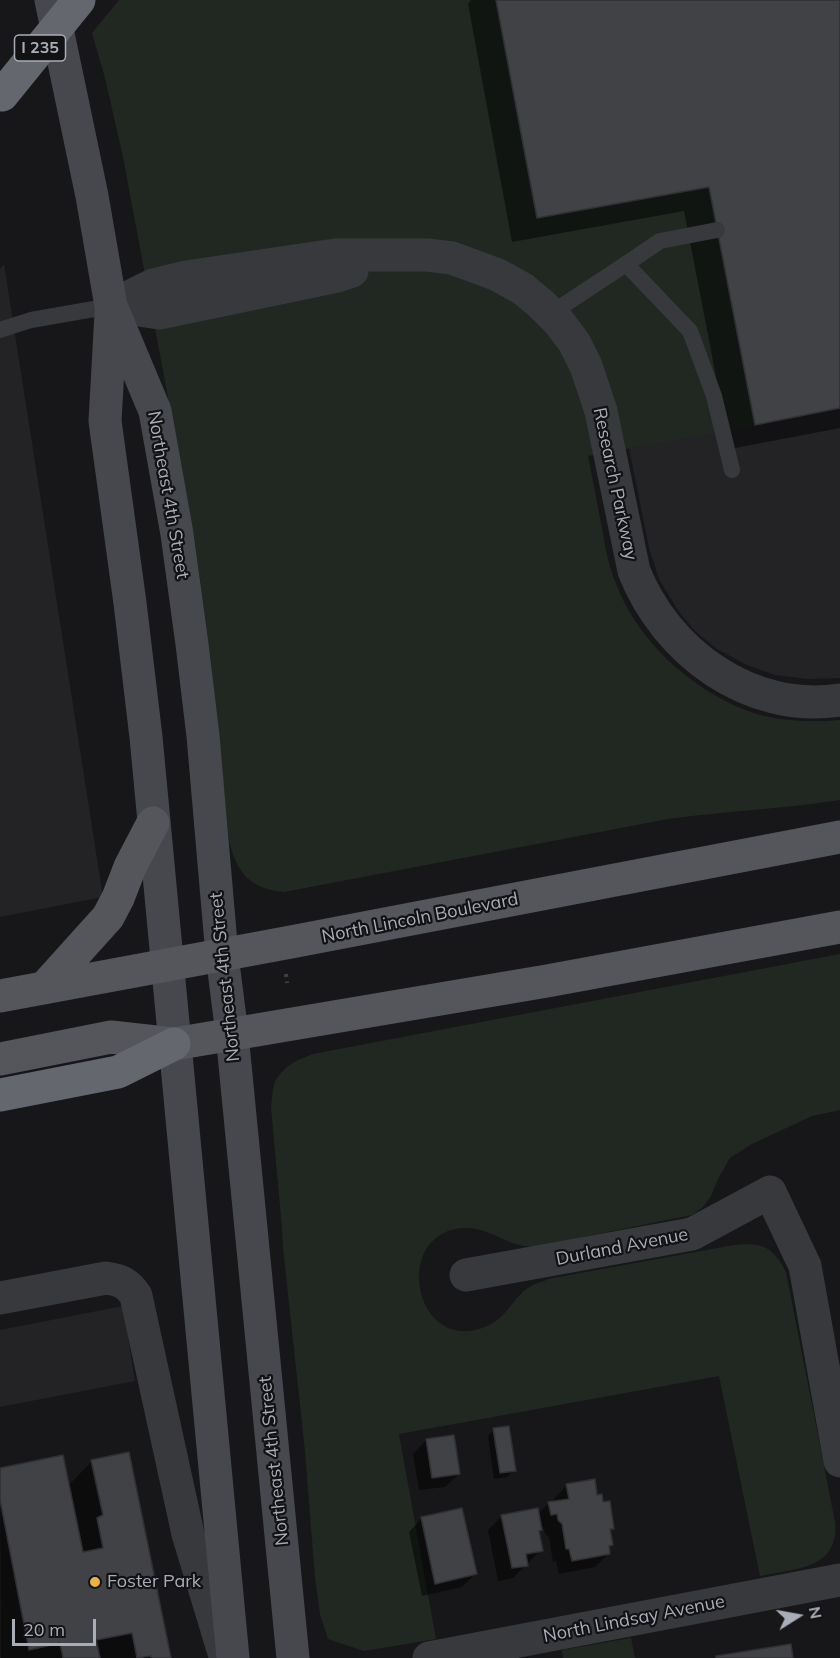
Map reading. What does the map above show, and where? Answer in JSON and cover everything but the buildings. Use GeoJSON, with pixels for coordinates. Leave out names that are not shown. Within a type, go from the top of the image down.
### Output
{"type":"FeatureCollection","features":[{"type":"Feature","properties":{"kind":"highway","name":"I 235"},"geometry":{"type":"LineString","coordinates":[[1,96],[79,0]]}},
{"type":"Feature","properties":{"kind":"highway"},"geometry":{"type":"LineString","coordinates":[[0,1095],[118,1072],[174,1044]]}},
{"type":"Feature","properties":{"kind":"main road","name":"Northeast 4th Street"},"geometry":{"type":"LineString","coordinates":[[51,0],[92,196],[111,306],[105,421],[132,614],[146,737],[234,1658]]}},
{"type":"Feature","properties":{"kind":"main road","name":"Northeast 4th Street"},"geometry":{"type":"LineString","coordinates":[[111,306],[155,411],[177,534],[192,644],[203,736],[222,955],[232,1034],[293,1658]]}},
{"type":"Feature","properties":{"kind":"main road"},"geometry":{"type":"LineString","coordinates":[[44,988],[108,917],[153,823]]}},
{"type":"Feature","properties":{"kind":"main road","name":"North Lincoln Boulevard"},"geometry":{"type":"LineString","coordinates":[[0,996],[840,837]]}},
{"type":"Feature","properties":{"kind":"main road"},"geometry":{"type":"LineString","coordinates":[[0,1059],[111,1037],[174,1044],[547,981],[840,927]]}},
{"type":"Feature","properties":{"kind":"street","name":"Research Parkway"},"geometry":{"type":"LineString","coordinates":[[111,306],[153,285],[186,277],[335,255],[401,254],[452,258],[498,275],[523,289],[550,314],[574,342],[586,366],[601,411],[634,572],[648,602],[662,623],[700,662],[742,686],[766,695],[788,699],[812,702],[840,700]]}},
{"type":"Feature","properties":{"kind":"street","name":"Durland Avenue"},"geometry":{"type":"LineString","coordinates":[[466,1275],[692,1234],[770,1192],[805,1266],[840,1461]]}},
{"type":"Feature","properties":{"kind":"street"},"geometry":{"type":"LineString","coordinates":[[0,1298],[106,1278],[116,1279],[131,1287],[136,1296],[188,1534],[226,1658]]}},
{"type":"Feature","properties":{"kind":"street","name":"North Lindsay Avenue"},"geometry":{"type":"LineString","coordinates":[[429,1658],[840,1580]]}},
{"type":"Feature","properties":{"kind":"lane"},"geometry":{"type":"LineString","coordinates":[[550,314],[660,241],[717,230]]}},
{"type":"Feature","properties":{"kind":"lane"},"geometry":{"type":"LineString","coordinates":[[626,264],[690,332],[714,396],[732,470]]}},
{"type":"Feature","properties":{"kind":"lane"},"geometry":{"type":"LineString","coordinates":[[0,330],[31,320],[111,306]]}},
{"type":"Feature","properties":{"kind":"path"},"geometry":{"type":"LineString","coordinates":[[286,974],[287,984]]}},
{"type":"Feature","properties":{"kind":"shaded area"},"geometry":{"type":"Polygon","coordinates":[[[119,0],[496,0],[709,187],[755,425],[588,456],[607,555],[624,602],[636,622],[666,659],[684,674],[724,700],[756,714],[804,721],[840,720],[840,800],[668,819],[284,892],[262,887],[246,877],[236,861],[229,840],[209,646],[195,542],[123,157],[92,33],[119,0]]]}},
{"type":"Feature","properties":{"kind":"shaded area"},"geometry":{"type":"Polygon","coordinates":[[[496,0],[840,0],[840,678],[809,679],[775,675],[747,665],[717,649],[696,632],[679,612],[659,579],[649,548],[629,448],[684,437],[537,218],[496,0]]]}},
{"type":"Feature","properties":{"kind":"shaded area"},"geometry":{"type":"Polygon","coordinates":[[[4,264],[103,897],[0,917],[0,269],[4,264]]]}},
{"type":"Feature","properties":{"kind":"shaded area"},"geometry":{"type":"Polygon","coordinates":[[[840,954],[840,1110],[812,1116],[750,1145],[730,1158],[711,1196],[703,1207],[692,1215],[534,1246],[515,1244],[472,1228],[451,1230],[434,1240],[423,1255],[419,1273],[421,1291],[427,1309],[439,1322],[455,1330],[475,1330],[494,1322],[523,1292],[548,1279],[734,1245],[759,1245],[771,1251],[786,1272],[835,1522],[835,1538],[830,1549],[812,1564],[760,1576],[719,1376],[399,1434],[436,1639],[364,1651],[328,1639],[320,1614],[315,1578],[305,1451],[283,1248],[271,1107],[275,1081],[288,1066],[313,1054],[840,954]]]}},
{"type":"Feature","properties":{"kind":"shaded area"},"geometry":{"type":"Polygon","coordinates":[[[123,1306],[135,1381],[0,1407],[0,1330],[123,1306]]]}},
{"type":"Feature","properties":{"kind":"shaded area"},"geometry":{"type":"Polygon","coordinates":[[[631,1638],[635,1658],[563,1658],[562,1650],[631,1638]]]}},
{"type":"Feature","properties":{"kind":"place","name":"Foster Park"},"geometry":{"type":"Point","coordinates":[95,1582]}}]}
